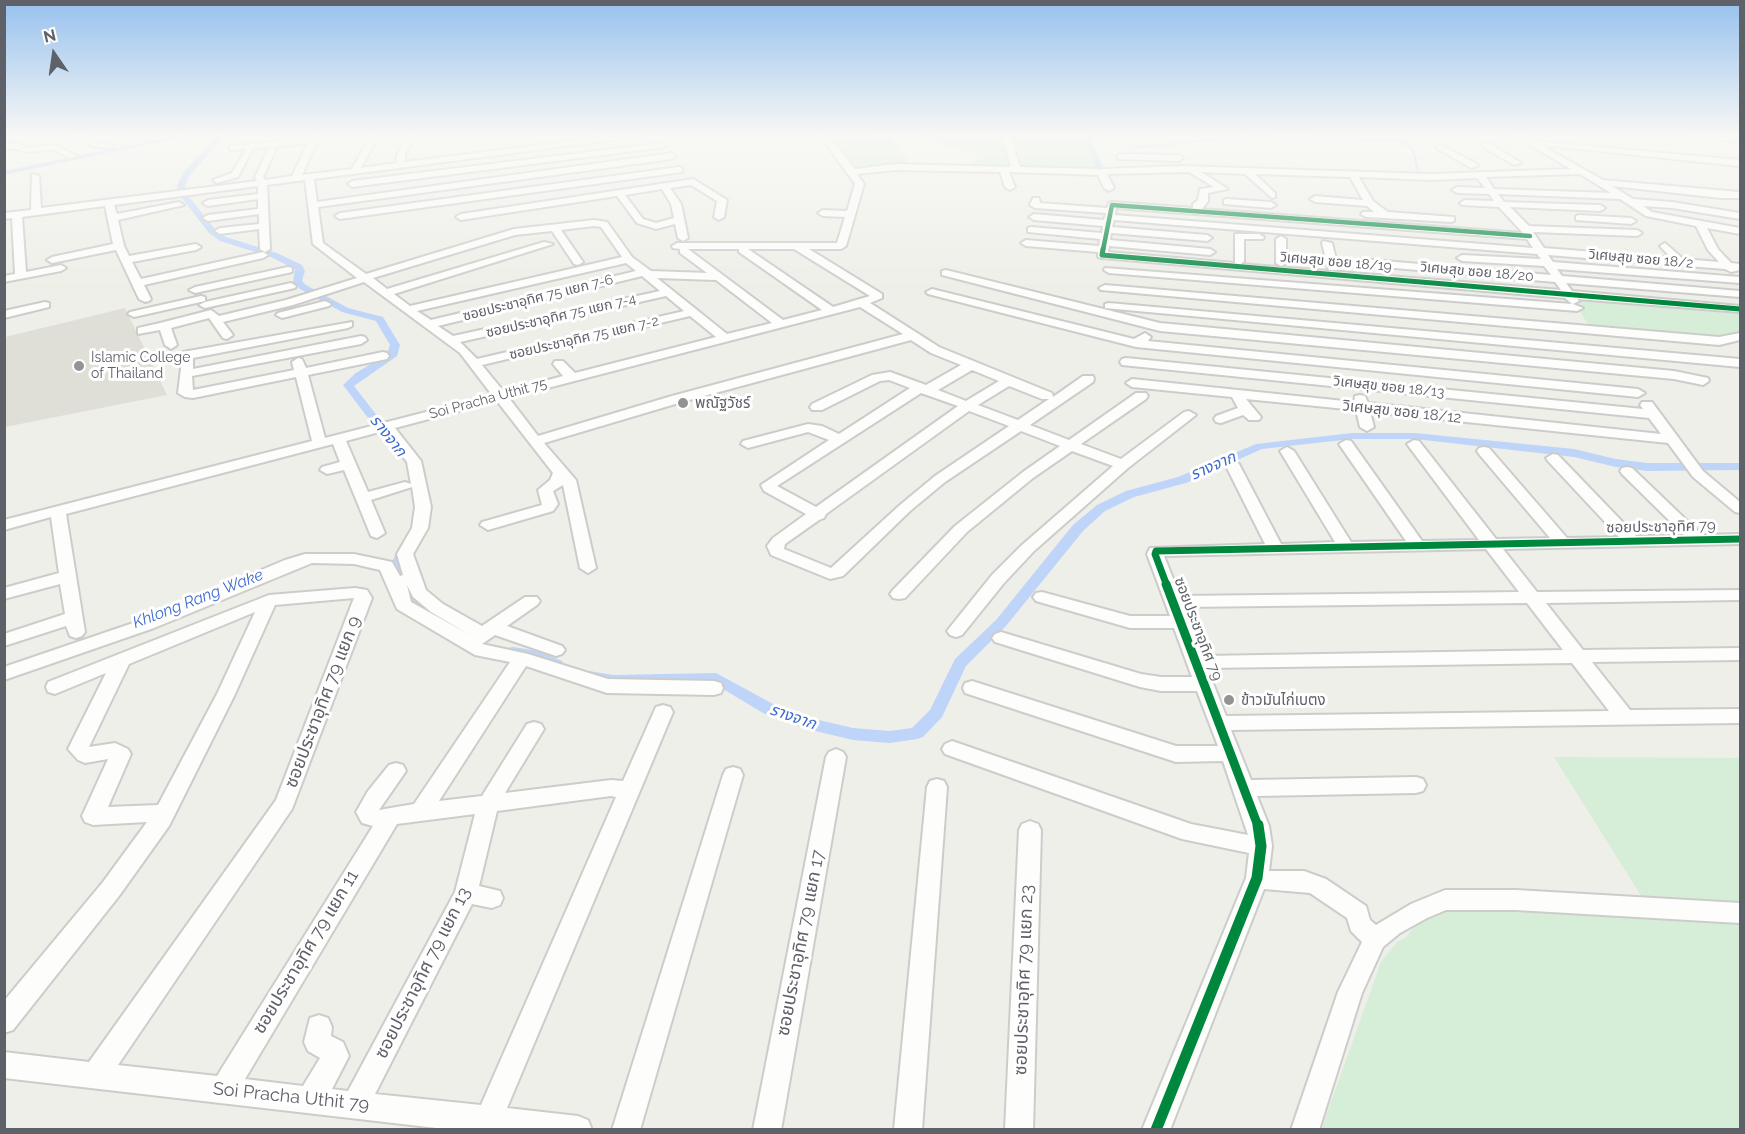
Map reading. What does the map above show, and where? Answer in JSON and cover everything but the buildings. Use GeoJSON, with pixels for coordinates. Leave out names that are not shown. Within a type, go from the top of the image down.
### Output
{"type":"FeatureCollection","features":[{"type":"Feature","properties":{"kind":"street"},"geometry":{"type":"LineString","coordinates":[[35,188],[36,212]]}},
{"type":"Feature","properties":{"kind":"street"},"geometry":{"type":"LineString","coordinates":[[4,216],[216,188]]}},
{"type":"Feature","properties":{"kind":"street"},"geometry":{"type":"LineString","coordinates":[[138,283],[264,255],[262,188]]}},
{"type":"Feature","properties":{"kind":"street"},"geometry":{"type":"LineString","coordinates":[[311,188],[318,244],[452,340],[476,363],[535,441],[569,480],[588,568]]}},
{"type":"Feature","properties":{"kind":"street"},"geometry":{"type":"LineString","coordinates":[[313,205],[431,188]]}},
{"type":"Feature","properties":{"kind":"street"},"geometry":{"type":"LineString","coordinates":[[516,188],[534,220]]}},
{"type":"Feature","properties":{"kind":"street"},"geometry":{"type":"LineString","coordinates":[[339,216],[548,188]]}},
{"type":"Feature","properties":{"kind":"street"},"geometry":{"type":"LineString","coordinates":[[461,217],[652,188]]}},
{"type":"Feature","properties":{"kind":"street"},"geometry":{"type":"LineString","coordinates":[[666,188],[676,204],[681,245],[718,277],[781,324]]}},
{"type":"Feature","properties":{"kind":"street"},"geometry":{"type":"LineString","coordinates":[[702,188],[722,200],[719,217]]}},
{"type":"Feature","properties":{"kind":"street"},"geometry":{"type":"LineString","coordinates":[[681,245],[841,246],[859,188]]}},
{"type":"Feature","properties":{"kind":"street"},"geometry":{"type":"LineString","coordinates":[[1103,188],[1107,223]]}},
{"type":"Feature","properties":{"kind":"street"},"geometry":{"type":"LineString","coordinates":[[1197,211],[1198,204],[1203,201],[1203,191],[1222,189],[1220,188]]}},
{"type":"Feature","properties":{"kind":"street"},"geometry":{"type":"LineString","coordinates":[[1265,188],[1272,195]]}},
{"type":"Feature","properties":{"kind":"street"},"geometry":{"type":"LineString","coordinates":[[1361,188],[1369,203],[1385,215],[1410,250]]}},
{"type":"Feature","properties":{"kind":"street"},"geometry":{"type":"LineString","coordinates":[[1489,188],[1542,251],[1605,350],[1687,460],[1698,474],[1740,508]]}},
{"type":"Feature","properties":{"kind":"street"},"geometry":{"type":"LineString","coordinates":[[1610,188],[1655,217],[1740,231]]}},
{"type":"Feature","properties":{"kind":"street"},"geometry":{"type":"LineString","coordinates":[[1646,188],[1651,202]]}},
{"type":"Feature","properties":{"kind":"street"},"geometry":{"type":"LineString","coordinates":[[1654,188],[1690,192],[1733,202],[1740,214]]}},
{"type":"Feature","properties":{"kind":"street"},"geometry":{"type":"LineString","coordinates":[[422,189],[426,204]]}},
{"type":"Feature","properties":{"kind":"street"},"geometry":{"type":"LineString","coordinates":[[1457,190],[1627,199],[1740,214]]}},
{"type":"Feature","properties":{"kind":"street"},"geometry":{"type":"LineString","coordinates":[[1690,192],[1698,203]]}},
{"type":"Feature","properties":{"kind":"street"},"geometry":{"type":"LineString","coordinates":[[620,193],[640,221],[656,226],[678,220]]}},
{"type":"Feature","properties":{"kind":"street"},"geometry":{"type":"LineString","coordinates":[[1733,202],[1740,195]]}},
{"type":"Feature","properties":{"kind":"street"},"geometry":{"type":"LineString","coordinates":[[208,203],[262,196]]}},
{"type":"Feature","properties":{"kind":"street"},"geometry":{"type":"LineString","coordinates":[[1316,199],[1369,203]]}},
{"type":"Feature","properties":{"kind":"street"},"geometry":{"type":"LineString","coordinates":[[1036,200],[1035,205],[1073,204],[1151,247],[1210,252]]}},
{"type":"Feature","properties":{"kind":"street"},"geometry":{"type":"LineString","coordinates":[[109,202],[119,246],[145,299]]}},
{"type":"Feature","properties":{"kind":"street"},"geometry":{"type":"LineString","coordinates":[[1227,202],[1283,207]]}},
{"type":"Feature","properties":{"kind":"street"},"geometry":{"type":"LineString","coordinates":[[1465,203],[1600,208]]}},
{"type":"Feature","properties":{"kind":"street"},"geometry":{"type":"LineString","coordinates":[[112,218],[179,205]]}},
{"type":"Feature","properties":{"kind":"street"},"geometry":{"type":"LineString","coordinates":[[1306,208],[1463,220]]}},
{"type":"Feature","properties":{"kind":"street"},"geometry":{"type":"LineString","coordinates":[[1149,290],[1155,209]]}},
{"type":"Feature","properties":{"kind":"street"},"geometry":{"type":"LineString","coordinates":[[1026,243],[1155,209],[1394,227],[1636,233]]}},
{"type":"Feature","properties":{"kind":"street"},"geometry":{"type":"LineString","coordinates":[[208,218],[263,211]]}},
{"type":"Feature","properties":{"kind":"street"},"geometry":{"type":"LineString","coordinates":[[365,213],[367,225]]}},
{"type":"Feature","properties":{"kind":"street"},"geometry":{"type":"LineString","coordinates":[[823,213],[851,214]]}},
{"type":"Feature","properties":{"kind":"street"},"geometry":{"type":"LineString","coordinates":[[17,214],[20,271]]}},
{"type":"Feature","properties":{"kind":"street"},"geometry":{"type":"LineString","coordinates":[[1512,215],[1631,221]]}},
{"type":"Feature","properties":{"kind":"street"},"geometry":{"type":"LineString","coordinates":[[1034,217],[1107,223],[1152,234],[1207,238]]}},
{"type":"Feature","properties":{"kind":"street","name":"วิเศษสุข ซอย 18/2"},"geometry":{"type":"LineString","coordinates":[[1107,223],[1153,221],[1740,267]]}},
{"type":"Feature","properties":{"kind":"street"},"geometry":{"type":"LineString","coordinates":[[1031,230],[1107,223]]}},
{"type":"Feature","properties":{"kind":"street","name":"วิเศษสุข ซอย 18/19"},"geometry":{"type":"LineString","coordinates":[[1107,223],[1152,260],[1328,271],[1440,284],[1740,309]]}},
{"type":"Feature","properties":{"kind":"street"},"geometry":{"type":"LineString","coordinates":[[134,314],[298,300],[514,231],[604,224],[628,259],[724,338]]}},
{"type":"Feature","properties":{"kind":"street"},"geometry":{"type":"LineString","coordinates":[[1701,225],[1713,250],[1740,279]]}},
{"type":"Feature","properties":{"kind":"street"},"geometry":{"type":"LineString","coordinates":[[220,231],[263,226]]}},
{"type":"Feature","properties":{"kind":"street"},"geometry":{"type":"LineString","coordinates":[[554,227],[578,262]]}},
{"type":"Feature","properties":{"kind":"street"},"geometry":{"type":"LineString","coordinates":[[1239,261],[1239,236],[1465,256],[1452,269]]}},
{"type":"Feature","properties":{"kind":"street"},"geometry":{"type":"LineString","coordinates":[[1281,239],[1281,263]]}},
{"type":"Feature","properties":{"kind":"street"},"geometry":{"type":"LineString","coordinates":[[1574,240],[1584,254]]}},
{"type":"Feature","properties":{"kind":"street"},"geometry":{"type":"LineString","coordinates":[[4,246],[18,243]]}},
{"type":"Feature","properties":{"kind":"street"},"geometry":{"type":"LineString","coordinates":[[1327,243],[1327,289],[1351,364],[1367,427]]}},
{"type":"Feature","properties":{"kind":"street"},"geometry":{"type":"LineString","coordinates":[[1618,243],[1632,258]]}},
{"type":"Feature","properties":{"kind":"street"},"geometry":{"type":"LineString","coordinates":[[386,293],[548,244]]}},
{"type":"Feature","properties":{"kind":"street"},"geometry":{"type":"LineString","coordinates":[[52,260],[119,246]]}},
{"type":"Feature","properties":{"kind":"street"},"geometry":{"type":"LineString","coordinates":[[1665,246],[1680,262]]}},
{"type":"Feature","properties":{"kind":"street"},"geometry":{"type":"LineString","coordinates":[[127,260],[196,247]]}},
{"type":"Feature","properties":{"kind":"street"},"geometry":{"type":"LineString","coordinates":[[798,247],[878,294],[876,298],[862,303]]}},
{"type":"Feature","properties":{"kind":"street"},"geometry":{"type":"LineString","coordinates":[[743,250],[831,311]]}},
{"type":"Feature","properties":{"kind":"street"},"geometry":{"type":"LineString","coordinates":[[1462,258],[1740,279]]}},
{"type":"Feature","properties":{"kind":"street"},"geometry":{"type":"LineString","coordinates":[[410,309],[490,294],[628,259]]}},
{"type":"Feature","properties":{"kind":"street","name":"วิเศษสุข ซอย 18/20"},"geometry":{"type":"LineString","coordinates":[[1360,262],[1740,294]]}},
{"type":"Feature","properties":{"kind":"street"},"geometry":{"type":"LineString","coordinates":[[4,269],[20,271],[62,268]]}},
{"type":"Feature","properties":{"kind":"street"},"geometry":{"type":"LineString","coordinates":[[209,309],[288,270]]}},
{"type":"Feature","properties":{"kind":"street"},"geometry":{"type":"LineString","coordinates":[[1109,270],[1577,308]]}},
{"type":"Feature","properties":{"kind":"street"},"geometry":{"type":"LineString","coordinates":[[4,279],[20,271]]}},
{"type":"Feature","properties":{"kind":"street","name":"ซอยประชาอุทิศ 75 แยก 7-6"},"geometry":{"type":"LineString","coordinates":[[431,324],[647,273],[718,277]]}},
{"type":"Feature","properties":{"kind":"street"},"geometry":{"type":"LineString","coordinates":[[946,273],[1160,327],[1674,375],[1702,381]]}},
{"type":"Feature","properties":{"kind":"street"},"geometry":{"type":"LineString","coordinates":[[1440,284],[1483,376],[1508,439]]}},
{"type":"Feature","properties":{"kind":"street"},"geometry":{"type":"LineString","coordinates":[[142,331],[291,286]]}},
{"type":"Feature","properties":{"kind":"street"},"geometry":{"type":"LineString","coordinates":[[1106,288],[1740,343]]}},
{"type":"Feature","properties":{"kind":"street","name":"ซอยประชาอุทิศ 75 แยก 7-4"},"geometry":{"type":"LineString","coordinates":[[452,340],[669,292]]}},
{"type":"Feature","properties":{"kind":"street"},"geometry":{"type":"LineString","coordinates":[[932,292],[1136,343],[1638,393]]}},
{"type":"Feature","properties":{"kind":"street"},"geometry":{"type":"LineString","coordinates":[[862,303],[935,350],[1047,396]]}},
{"type":"Feature","properties":{"kind":"street","name":"Soi Pracha Uthit 75"},"geometry":{"type":"LineString","coordinates":[[4,525],[499,395],[862,303]]}},
{"type":"Feature","properties":{"kind":"street"},"geometry":{"type":"LineString","coordinates":[[209,309],[295,313],[325,304]]}},
{"type":"Feature","properties":{"kind":"street"},"geometry":{"type":"LineString","coordinates":[[4,315],[45,305]]}},
{"type":"Feature","properties":{"kind":"street"},"geometry":{"type":"LineString","coordinates":[[1094,310],[1107,306],[1740,363]]}},
{"type":"Feature","properties":{"kind":"street","name":"ซอยประชาอุทิศ 75 แยก 7-2"},"geometry":{"type":"LineString","coordinates":[[476,363],[692,312]]}},
{"type":"Feature","properties":{"kind":"street"},"geometry":{"type":"LineString","coordinates":[[1136,343],[1184,313]]}},
{"type":"Feature","properties":{"kind":"street"},"geometry":{"type":"LineString","coordinates":[[348,324],[187,355],[185,393],[187,395],[383,356]]}},
{"type":"Feature","properties":{"kind":"street"},"geometry":{"type":"LineString","coordinates":[[164,325],[171,345]]}},
{"type":"Feature","properties":{"kind":"street"},"geometry":{"type":"LineString","coordinates":[[292,335],[319,443]]}},
{"type":"Feature","properties":{"kind":"street"},"geometry":{"type":"LineString","coordinates":[[535,441],[677,399],[914,335]]}},
{"type":"Feature","properties":{"kind":"street"},"geometry":{"type":"LineString","coordinates":[[1719,341],[1740,337]]}},
{"type":"Feature","properties":{"kind":"street"},"geometry":{"type":"LineString","coordinates":[[185,374],[361,340]]}},
{"type":"Feature","properties":{"kind":"street","name":"วิเศษสุข ซอย 18/13"},"geometry":{"type":"LineString","coordinates":[[1126,362],[1653,414]]}},
{"type":"Feature","properties":{"kind":"street"},"geometry":{"type":"LineString","coordinates":[[559,364],[572,378]]}},
{"type":"Feature","properties":{"kind":"street"},"geometry":{"type":"LineString","coordinates":[[819,515],[769,488],[768,485],[839,439],[922,390],[977,368]]}},
{"type":"Feature","properties":{"kind":"street"},"geometry":{"type":"LineString","coordinates":[[939,396],[977,368]]}},
{"type":"Feature","properties":{"kind":"street"},"geometry":{"type":"LineString","coordinates":[[817,407],[884,376],[890,376],[1123,465]]}},
{"type":"Feature","properties":{"kind":"street"},"geometry":{"type":"LineString","coordinates":[[1004,383],[967,406],[775,546],[777,552],[833,574],[940,479],[1088,379]]}},
{"type":"Feature","properties":{"kind":"street","name":"วิเศษสุข ซอย 18/12"},"geometry":{"type":"LineString","coordinates":[[1071,444],[1137,390],[1237,395],[1672,439]]}},
{"type":"Feature","properties":{"kind":"street"},"geometry":{"type":"LineString","coordinates":[[1221,419],[1232,413],[1250,414],[1237,395]]}},
{"type":"Feature","properties":{"kind":"street"},"geometry":{"type":"LineString","coordinates":[[956,631],[998,579],[1029,548],[1123,465],[1189,415]]}},
{"type":"Feature","properties":{"kind":"street"},"geometry":{"type":"LineString","coordinates":[[385,426],[414,461],[423,511],[421,525],[405,556],[403,605],[430,612],[479,637],[556,650]]}},
{"type":"Feature","properties":{"kind":"street"},"geometry":{"type":"LineString","coordinates":[[748,444],[800,429],[817,429],[839,439]]}},
{"type":"Feature","properties":{"kind":"street"},"geometry":{"type":"LineString","coordinates":[[338,438],[377,533]]}},
{"type":"Feature","properties":{"kind":"street"},"geometry":{"type":"LineString","coordinates":[[899,594],[961,529],[1071,444]]}},
{"type":"Feature","properties":{"kind":"street"},"geometry":{"type":"LineString","coordinates":[[1346,444],[1416,544]]}},
{"type":"Feature","properties":{"kind":"street"},"geometry":{"type":"LineString","coordinates":[[1414,444],[1625,718]]}},
{"type":"Feature","properties":{"kind":"street"},"geometry":{"type":"LineString","coordinates":[[1287,451],[1345,545]]}},
{"type":"Feature","properties":{"kind":"street"},"geometry":{"type":"LineString","coordinates":[[1484,451],[1562,542]]}},
{"type":"Feature","properties":{"kind":"street"},"geometry":{"type":"LineString","coordinates":[[1552,458],[1632,541]]}},
{"type":"Feature","properties":{"kind":"street"},"geometry":{"type":"LineString","coordinates":[[327,470],[348,464]]}},
{"type":"Feature","properties":{"kind":"street"},"geometry":{"type":"LineString","coordinates":[[1232,464],[1275,547]]}},
{"type":"Feature","properties":{"kind":"street"},"geometry":{"type":"LineString","coordinates":[[1627,471],[1698,540]]}},
{"type":"Feature","properties":{"kind":"street"},"geometry":{"type":"LineString","coordinates":[[488,525],[548,508],[550,504],[545,490],[558,482],[557,477],[562,474]]}},
{"type":"Feature","properties":{"kind":"street"},"geometry":{"type":"LineString","coordinates":[[362,498],[405,486]]}},
{"type":"Feature","properties":{"kind":"street"},"geometry":{"type":"LineString","coordinates":[[4,640],[75,624],[58,511]]}},
{"type":"Feature","properties":{"kind":"street","name":"ซอยประชาอุทิศ 79"},"geometry":{"type":"LineString","coordinates":[[1156,1130],[1257,878],[1261,846],[1258,826],[1180,622],[1155,554],[1156,551],[1345,545],[1740,539]]}},
{"type":"Feature","properties":{"kind":"street"},"geometry":{"type":"LineString","coordinates":[[4,674],[148,624],[305,559],[354,559],[382,564],[404,580]]}},
{"type":"Feature","properties":{"kind":"street"},"geometry":{"type":"LineString","coordinates":[[4,594],[68,576]]}},
{"type":"Feature","properties":{"kind":"street","name":"ซอยประชาอุทิศ 79 แยก 9"},"geometry":{"type":"LineString","coordinates":[[55,687],[269,600],[356,593],[363,597],[285,803],[95,1075]]}},
{"type":"Feature","properties":{"kind":"street"},"geometry":{"type":"LineString","coordinates":[[1173,602],[1740,595]]}},
{"type":"Feature","properties":{"kind":"street"},"geometry":{"type":"LineString","coordinates":[[1042,597],[1130,622],[1180,622]]}},
{"type":"Feature","properties":{"kind":"street"},"geometry":{"type":"LineString","coordinates":[[4,1021],[111,888],[164,813],[226,694],[269,600]]}},
{"type":"Feature","properties":{"kind":"street"},"geometry":{"type":"LineString","coordinates":[[479,637],[531,601]]}},
{"type":"Feature","properties":{"kind":"street"},"geometry":{"type":"LineString","coordinates":[[479,637],[481,651],[522,658],[607,686],[714,688]]}},
{"type":"Feature","properties":{"kind":"street"},"geometry":{"type":"LineString","coordinates":[[1001,638],[1140,680],[1161,684],[1204,684]]}},
{"type":"Feature","properties":{"kind":"street"},"geometry":{"type":"LineString","coordinates":[[1196,662],[1740,654]]}},
{"type":"Feature","properties":{"kind":"street"},"geometry":{"type":"LineString","coordinates":[[123,658],[78,749],[85,755],[115,751],[121,753],[93,816],[164,813]]}},
{"type":"Feature","properties":{"kind":"street"},"geometry":{"type":"LineString","coordinates":[[420,813],[522,658]]}},
{"type":"Feature","properties":{"kind":"street"},"geometry":{"type":"LineString","coordinates":[[972,688],[1176,754],[1230,753]]}},
{"type":"Feature","properties":{"kind":"street"},"geometry":{"type":"LineString","coordinates":[[489,1119],[663,712]]}},
{"type":"Feature","properties":{"kind":"street"},"geometry":{"type":"LineString","coordinates":[[1219,723],[1740,716]]}},
{"type":"Feature","properties":{"kind":"street","name":"ซอยประชาอุทิศ 79 แยก 13"},"geometry":{"type":"LineString","coordinates":[[355,1105],[466,893],[489,802],[534,729]]}},
{"type":"Feature","properties":{"kind":"street"},"geometry":{"type":"LineString","coordinates":[[952,749],[1202,836],[1261,846]]}},
{"type":"Feature","properties":{"kind":"street","name":"ซอยประชาอุทิศ 79 แยก 17"},"geometry":{"type":"LineString","coordinates":[[767,1130],[836,757]]}},
{"type":"Feature","properties":{"kind":"street"},"geometry":{"type":"LineString","coordinates":[[396,771],[375,797],[367,812],[370,817],[388,818],[489,802],[611,788],[630,790]]}},
{"type":"Feature","properties":{"kind":"street"},"geometry":{"type":"LineString","coordinates":[[626,1130],[733,775]]}},
{"type":"Feature","properties":{"kind":"street"},"geometry":{"type":"LineString","coordinates":[[1243,788],[1416,785]]}},
{"type":"Feature","properties":{"kind":"street"},"geometry":{"type":"LineString","coordinates":[[908,1130],[937,787]]}},
{"type":"Feature","properties":{"kind":"street","name":"ซอยประชาอุทิศ 79 แยก 11"},"geometry":{"type":"LineString","coordinates":[[224,1090],[388,818]]}},
{"type":"Feature","properties":{"kind":"street","name":"ซอยประชาอุทิศ 79 แยก 23"},"geometry":{"type":"LineString","coordinates":[[1019,1130],[1030,830]]}},
{"type":"Feature","properties":{"kind":"street"},"geometry":{"type":"LineString","coordinates":[[1257,878],[1277,882],[1304,881],[1318,886],[1358,913],[1359,924],[1382,934]]}},
{"type":"Feature","properties":{"kind":"street"},"geometry":{"type":"LineString","coordinates":[[466,893],[492,898]]}},
{"type":"Feature","properties":{"kind":"street"},"geometry":{"type":"LineString","coordinates":[[1305,1130],[1350,992],[1382,934],[1445,900],[1516,900],[1740,914]]}},
{"type":"Feature","properties":{"kind":"street"},"geometry":{"type":"LineString","coordinates":[[310,1100],[336,1056],[334,1051],[317,1042],[320,1027]]}},
{"type":"Feature","properties":{"kind":"street","name":"Soi Pracha Uthit 79"},"geometry":{"type":"LineString","coordinates":[[4,1065],[578,1130]]}},
{"type":"Feature","properties":{"kind":"shaded area","name":"Islamic College of Thailand"},"geometry":{"type":"Polygon","coordinates":[[[125,308],[167,395],[5,427],[5,337],[125,308]]]}},
{"type":"Feature","properties":{"kind":"green space"},"geometry":{"type":"Polygon","coordinates":[[[1569,295],[1740,309],[1740,337],[1719,341],[1592,330],[1569,295]]]}},
{"type":"Feature","properties":{"kind":"green space"},"geometry":{"type":"Polygon","coordinates":[[[1554,757],[1739,758],[1740,907],[1645,902],[1554,757]]]}},
{"type":"Feature","properties":{"kind":"green space"},"geometry":{"type":"Polygon","coordinates":[[[1456,909],[1740,921],[1740,1129],[1321,1130],[1381,962],[1397,942],[1405,938],[1415,926],[1435,913],[1456,909]]]}},
{"type":"Feature","properties":{"kind":"waterway","name":"รางจาก"},"geometry":{"type":"LineString","coordinates":[[181,188],[182,193],[212,231],[223,239],[274,255],[299,267],[301,271],[297,282],[303,287],[345,310],[380,319],[395,345],[392,356],[348,385],[388,437]]}},
{"type":"Feature","properties":{"kind":"waterway","name":"รางจาก"},"geometry":{"type":"LineString","coordinates":[[589,676],[613,680],[716,678],[769,709],[803,722],[853,734],[890,737],[917,733],[936,713],[960,663],[1001,623],[1078,528],[1101,508],[1130,494],[1182,480],[1260,446],[1352,436],[1415,436],[1574,453],[1616,463],[1647,467],[1740,467]]}},
{"type":"Feature","properties":{"kind":"waterway","name":"รางจาก"},"geometry":{"type":"LineString","coordinates":[[407,545],[398,564],[417,608],[451,624],[470,637]]}},
{"type":"Feature","properties":{"kind":"waterway","name":"รางจาก"},"geometry":{"type":"LineString","coordinates":[[513,652],[534,655],[557,665]]}},
{"type":"Feature","properties":{"kind":"cycle path"},"geometry":{"type":"LineString","coordinates":[[1530,236],[1112,205],[1102,255],[1740,309]]}},
{"type":"Feature","properties":{"kind":"cycle path"},"geometry":{"type":"LineString","coordinates":[[1156,1130],[1257,878],[1261,846],[1258,826],[1155,554],[1156,551],[1740,539]]}},
{"type":"Feature","properties":{"kind":"place","name":"Islamic College of Thailand"},"geometry":{"type":"Point","coordinates":[79,366]}},
{"type":"Feature","properties":{"kind":"place","name":"พณัฐวัชร์"},"geometry":{"type":"Point","coordinates":[683,403]}},
{"type":"Feature","properties":{"kind":"place","name":"ข้าวมันไก่เบตง"},"geometry":{"type":"Point","coordinates":[1229,700]}},
{"type":"Feature","properties":{"kind":"water label","name":"Khlong Rang Wake"},"geometry":{"type":"Point","coordinates":[198,599]}}]}
